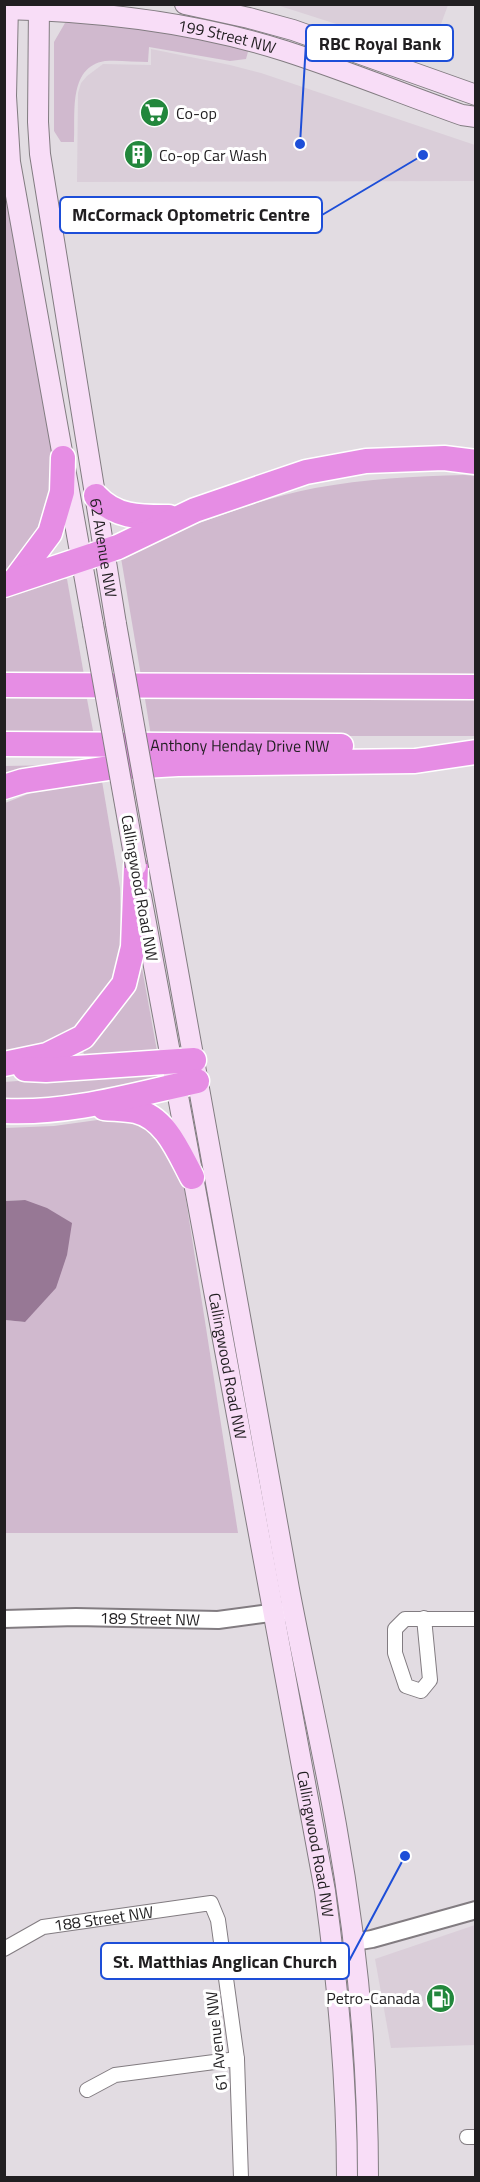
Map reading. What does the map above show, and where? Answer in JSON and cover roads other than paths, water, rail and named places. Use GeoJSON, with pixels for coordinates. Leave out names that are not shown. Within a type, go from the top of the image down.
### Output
{"type":"FeatureCollection","features":[{"type":"Feature","properties":{"kind":"highway"},"geometry":{"type":"LineString","coordinates":[[10,582],[50,533],[62,492],[63,458]]}},
{"type":"Feature","properties":{"kind":"highway"},"geometry":{"type":"LineString","coordinates":[[10,582],[118,547],[177,517],[306,472],[356,463],[444,458],[476,462]]}},
{"type":"Feature","properties":{"kind":"highway"},"geometry":{"type":"LineString","coordinates":[[96,496],[114,511],[133,517],[177,517]]}},
{"type":"Feature","properties":{"kind":"highway"},"geometry":{"type":"LineString","coordinates":[[4,685],[476,687]]}},
{"type":"Feature","properties":{"kind":"highway","name":"Anthony Henday Drive NW"},"geometry":{"type":"LineString","coordinates":[[4,744],[476,746]]}},
{"type":"Feature","properties":{"kind":"highway"},"geometry":{"type":"LineString","coordinates":[[4,787],[23,781],[109,768],[178,764],[415,761],[476,752]]}},
{"type":"Feature","properties":{"kind":"highway"},"geometry":{"type":"LineString","coordinates":[[4,1066],[47,1055],[83,1036],[124,984],[147,866]]}},
{"type":"Feature","properties":{"kind":"highway"},"geometry":{"type":"LineString","coordinates":[[4,1066],[46,1070],[184,1072]]}},
{"type":"Feature","properties":{"kind":"highway"},"geometry":{"type":"LineString","coordinates":[[4,1111],[40,1112],[90,1106],[184,1072]]}},
{"type":"Feature","properties":{"kind":"highway"},"geometry":{"type":"LineString","coordinates":[[90,1106],[139,1112],[161,1124],[192,1177]]}},
{"type":"Feature","properties":{"kind":"main road","name":"199 Street NW"},"geometry":{"type":"LineString","coordinates":[[185,4],[292,30],[476,95]]}},
{"type":"Feature","properties":{"kind":"main road","name":"199 Street NW"},"geometry":{"type":"LineString","coordinates":[[7,8],[37,6],[128,17],[210,32],[285,51],[462,115],[476,117]]}},
{"type":"Feature","properties":{"kind":"main road","name":"62 Avenue NW"},"geometry":{"type":"LineString","coordinates":[[37,6],[40,154],[96,496],[92,555]]}},
{"type":"Feature","properties":{"kind":"main road","name":"62 Avenue NW"},"geometry":{"type":"LineString","coordinates":[[7,8],[6,96],[10,162],[63,458],[92,555],[116,624],[147,866]]}},
{"type":"Feature","properties":{"kind":"main road","name":"Callingwood Road NW"},"geometry":{"type":"LineString","coordinates":[[92,555],[93,624],[147,866],[184,1072],[336,1824],[354,1942],[364,2071],[368,2178]]}},
{"type":"Feature","properties":{"kind":"main road","name":"Callingwood Road NW"},"geometry":{"type":"LineString","coordinates":[[184,1072],[192,1177],[314,1825],[333,1946],[342,2047],[347,2178]]}},
{"type":"Feature","properties":{"kind":"street","name":"189 Street NW"},"geometry":{"type":"LineString","coordinates":[[4,1619],[76,1617],[218,1620],[293,1610]]}},
{"type":"Feature","properties":{"kind":"street"},"geometry":{"type":"LineString","coordinates":[[424,1618],[430,1680],[422,1691],[406,1686],[395,1653],[396,1629],[405,1618],[424,1618],[476,1619]]}},
{"type":"Feature","properties":{"kind":"street","name":"188 Street NW"},"geometry":{"type":"LineString","coordinates":[[4,1949],[43,1927],[211,1903]]}},
{"type":"Feature","properties":{"kind":"street","name":"61 Avenue NW"},"geometry":{"type":"LineString","coordinates":[[211,1903],[218,1920],[237,2059],[241,2178]]}},
{"type":"Feature","properties":{"kind":"street"},"geometry":{"type":"LineString","coordinates":[[333,1946],[372,1940],[476,1910]]}},
{"type":"Feature","properties":{"kind":"street"},"geometry":{"type":"LineString","coordinates":[[87,2090],[115,2075],[237,2059]]}},
{"type":"Feature","properties":{"kind":"place","name":"Co-op"},"geometry":{"type":"Point","coordinates":[155,113]}},
{"type":"Feature","properties":{"kind":"place","name":"RBC Royal Bank"},"geometry":{"type":"Point","coordinates":[300,144]}},
{"type":"Feature","properties":{"kind":"place","name":"Co-op Car Wash"},"geometry":{"type":"Point","coordinates":[138,155]}},
{"type":"Feature","properties":{"kind":"place","name":"McCormack Optometric Centre"},"geometry":{"type":"Point","coordinates":[423,155]}},
{"type":"Feature","properties":{"kind":"place","name":"St. Matthias Anglican Church"},"geometry":{"type":"Point","coordinates":[405,1856]}},
{"type":"Feature","properties":{"kind":"place","name":"Petro-Canada"},"geometry":{"type":"Point","coordinates":[441,1998]}}]}
